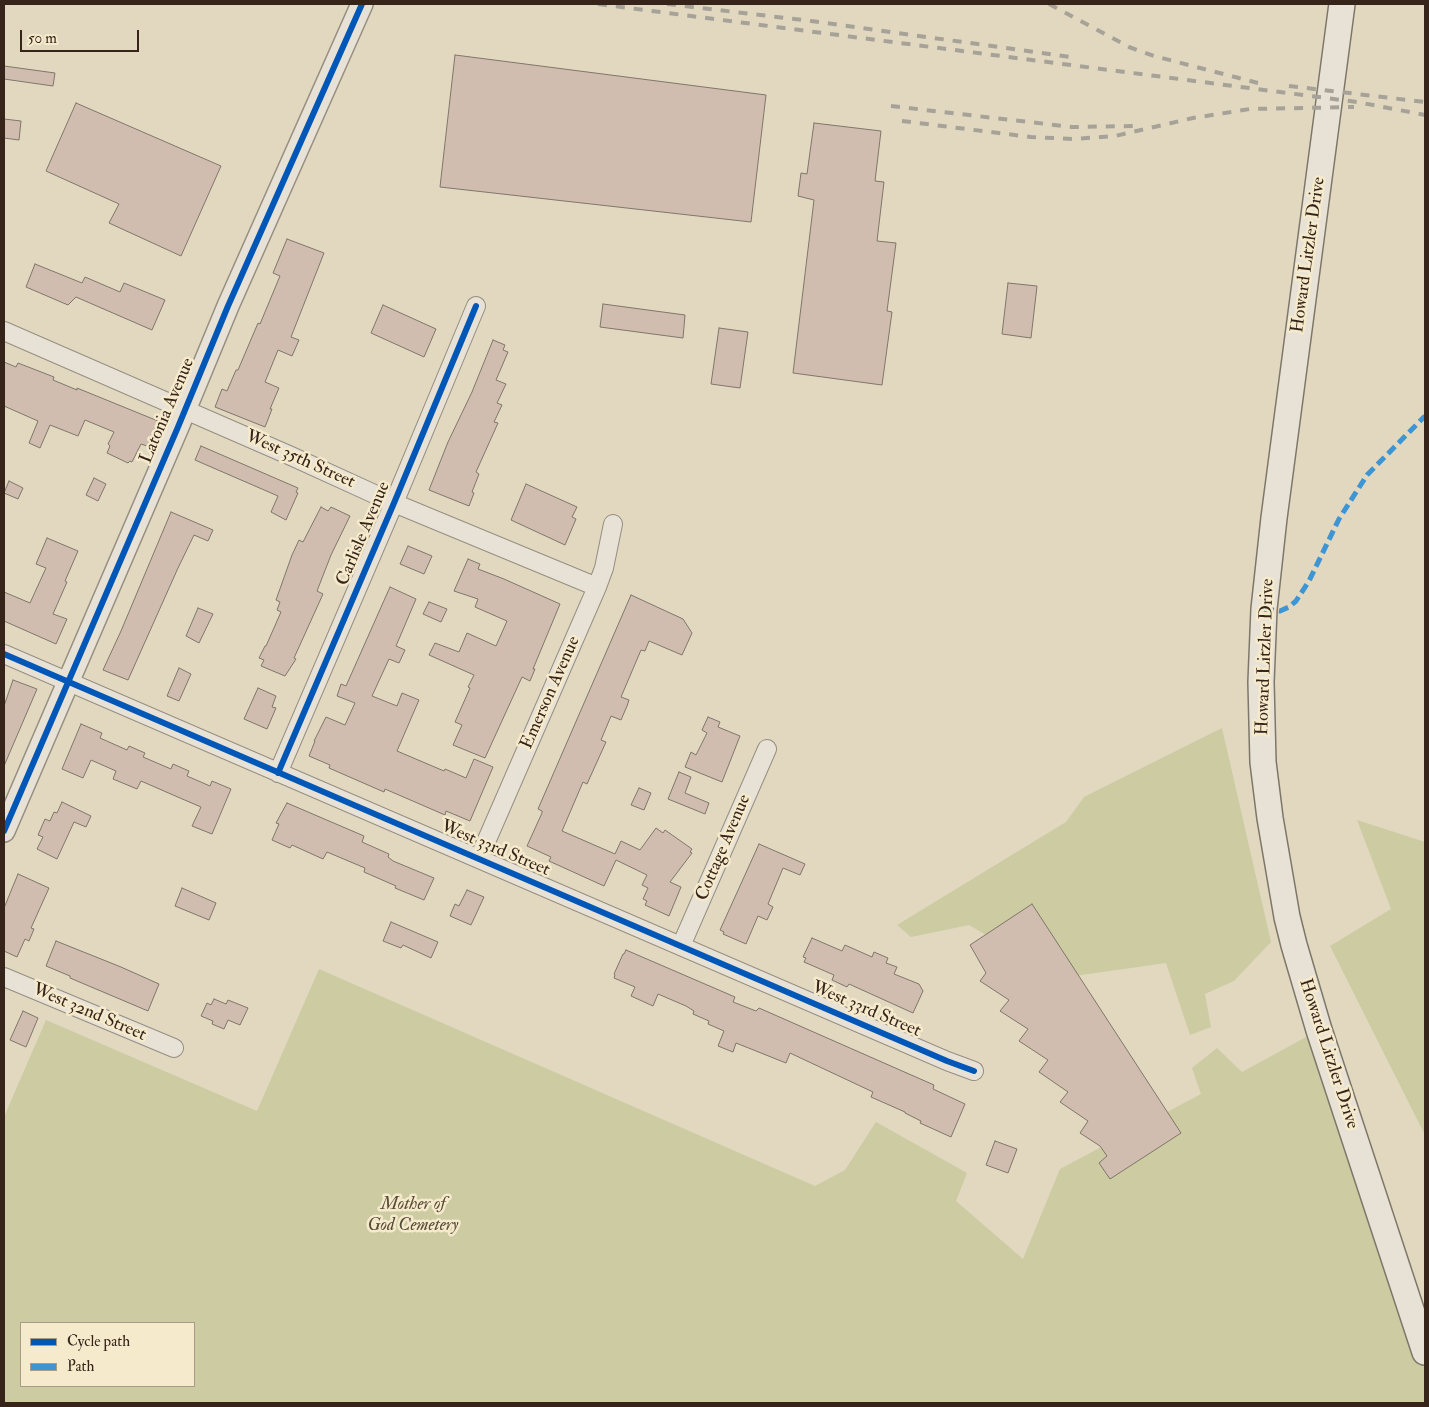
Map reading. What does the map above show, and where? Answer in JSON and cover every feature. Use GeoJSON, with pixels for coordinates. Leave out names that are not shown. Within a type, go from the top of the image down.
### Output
{"type":"FeatureCollection","features":[{"type":"Feature","properties":{"kind":"main road","name":"Howard Litzler Drive"},"geometry":{"type":"LineString","coordinates":[[1342,4],[1264,609],[1261,682],[1264,762],[1270,818],[1287,917],[1294,945],[1313,1012],[1425,1352]]}},
{"type":"Feature","properties":{"kind":"street","name":"Latonia Avenue"},"geometry":{"type":"LineString","coordinates":[[4,831],[228,306],[362,4]]}},
{"type":"Feature","properties":{"kind":"street","name":"Carlisle Avenue"},"geometry":{"type":"LineString","coordinates":[[278,772],[394,503],[476,306]]}},
{"type":"Feature","properties":{"kind":"street","name":"West 35th Street"},"geometry":{"type":"LineString","coordinates":[[4,331],[394,503],[597,586]]}},
{"type":"Feature","properties":{"kind":"street","name":"Emerson Avenue"},"geometry":{"type":"LineString","coordinates":[[479,858],[597,586],[604,568],[613,524]]}},
{"type":"Feature","properties":{"kind":"street","name":"West 33rd Street"},"geometry":{"type":"LineString","coordinates":[[4,654],[938,1058],[974,1071]]}},
{"type":"Feature","properties":{"kind":"street","name":"Cottage Avenue"},"geometry":{"type":"LineString","coordinates":[[681,946],[767,749]]}},
{"type":"Feature","properties":{"kind":"street","name":"West 32nd Street"},"geometry":{"type":"LineString","coordinates":[[4,977],[174,1048]]}},
{"type":"Feature","properties":{"kind":"green space"},"geometry":{"type":"Polygon","coordinates":[[[1222,728],[1271,942],[1234,981],[1205,994],[1211,1027],[1190,1035],[1166,963],[1060,978],[969,925],[911,937],[897,925],[1066,822],[1084,797],[1222,728]]]}},
{"type":"Feature","properties":{"kind":"green space"},"geometry":{"type":"Polygon","coordinates":[[[1357,820],[1425,842],[1425,1135],[1330,946],[1391,909],[1357,820]]]}},
{"type":"Feature","properties":{"kind":"green space","name":"Mother of God Cemetery"},"geometry":{"type":"Polygon","coordinates":[[[319,969],[815,1186],[845,1170],[876,1122],[967,1173],[956,1201],[1023,1259],[1060,1169],[1201,1094],[1192,1068],[1217,1048],[1242,1072],[1319,1030],[1425,1352],[1425,1403],[4,1403],[4,1117],[46,1020],[257,1111],[319,969]]]}},
{"type":"Feature","properties":{"kind":"building"},"geometry":{"type":"Polygon","coordinates":[[[455,55],[766,95],[751,222],[440,187],[455,55]]]}},
{"type":"Feature","properties":{"kind":"building"},"geometry":{"type":"Polygon","coordinates":[[[4,66],[55,73],[53,86],[4,79],[4,66]]]}},
{"type":"Feature","properties":{"kind":"building"},"geometry":{"type":"Polygon","coordinates":[[[76,103],[221,166],[181,256],[109,223],[119,204],[46,171],[76,103]]]}},
{"type":"Feature","properties":{"kind":"building"},"geometry":{"type":"Polygon","coordinates":[[[4,119],[21,121],[19,140],[4,138],[4,119]]]}},
{"type":"Feature","properties":{"kind":"building"},"geometry":{"type":"Polygon","coordinates":[[[814,123],[881,131],[875,181],[884,182],[877,241],[896,243],[887,311],[892,312],[882,385],[793,373],[814,200],[798,196],[801,173],[807,174],[814,123]]]}},
{"type":"Feature","properties":{"kind":"building"},"geometry":{"type":"Polygon","coordinates":[[[287,239],[324,253],[291,337],[299,340],[292,356],[278,350],[265,382],[279,388],[265,427],[215,407],[222,389],[227,391],[258,323],[260,324],[280,276],[273,273],[287,239]]]}},
{"type":"Feature","properties":{"kind":"building"},"geometry":{"type":"Polygon","coordinates":[[[35,264],[82,283],[85,277],[120,292],[124,283],[165,300],[152,330],[76,297],[68,305],[26,287],[35,264]]]}},
{"type":"Feature","properties":{"kind":"building"},"geometry":{"type":"Polygon","coordinates":[[[1008,283],[1037,286],[1031,338],[1002,334],[1008,283]]]}},
{"type":"Feature","properties":{"kind":"building"},"geometry":{"type":"Polygon","coordinates":[[[603,304],[685,315],[683,338],[600,327],[603,304]]]}},
{"type":"Feature","properties":{"kind":"building"},"geometry":{"type":"Polygon","coordinates":[[[383,305],[436,329],[424,357],[371,333],[383,305]]]}},
{"type":"Feature","properties":{"kind":"building"},"geometry":{"type":"Polygon","coordinates":[[[719,328],[748,332],[740,388],[711,384],[719,328]]]}},
{"type":"Feature","properties":{"kind":"building"},"geometry":{"type":"Polygon","coordinates":[[[493,340],[505,345],[503,350],[508,352],[496,380],[506,384],[497,403],[502,405],[494,422],[498,423],[476,472],[479,474],[469,506],[429,490],[493,340]]]}},
{"type":"Feature","properties":{"kind":"building"},"geometry":{"type":"Polygon","coordinates":[[[4,362],[16,367],[18,363],[54,377],[53,380],[77,390],[77,388],[158,421],[147,446],[141,444],[132,462],[128,463],[107,453],[110,446],[108,444],[114,432],[85,420],[78,436],[50,425],[40,448],[29,443],[38,421],[4,406],[4,362]]]}},
{"type":"Feature","properties":{"kind":"building"},"geometry":{"type":"Polygon","coordinates":[[[201,446],[298,488],[296,492],[298,493],[286,520],[271,512],[278,496],[195,460],[201,446]]]}},
{"type":"Feature","properties":{"kind":"building"},"geometry":{"type":"Polygon","coordinates":[[[94,478],[106,484],[98,501],[86,495],[94,478]]]}},
{"type":"Feature","properties":{"kind":"building"},"geometry":{"type":"Polygon","coordinates":[[[9,481],[23,488],[18,499],[4,493],[9,481]]]}},
{"type":"Feature","properties":{"kind":"building"},"geometry":{"type":"Polygon","coordinates":[[[526,484],[577,507],[572,517],[576,519],[565,545],[511,520],[526,484]]]}},
{"type":"Feature","properties":{"kind":"building"},"geometry":{"type":"Polygon","coordinates":[[[321,507],[328,511],[331,507],[350,516],[331,555],[317,591],[323,594],[294,658],[296,659],[285,676],[261,666],[264,660],[259,658],[281,612],[277,610],[280,602],[276,600],[292,555],[299,540],[303,542],[321,507]]]}},
{"type":"Feature","properties":{"kind":"building"},"geometry":{"type":"Polygon","coordinates":[[[171,512],[213,530],[208,541],[194,535],[128,680],[103,670],[171,512]]]}},
{"type":"Feature","properties":{"kind":"building"},"geometry":{"type":"Polygon","coordinates":[[[47,538],[78,551],[53,614],[67,619],[56,644],[4,621],[4,592],[30,603],[46,568],[36,564],[47,538]]]}},
{"type":"Feature","properties":{"kind":"building"},"geometry":{"type":"Polygon","coordinates":[[[408,546],[432,556],[424,574],[400,564],[408,546]]]}},
{"type":"Feature","properties":{"kind":"building"},"geometry":{"type":"Polygon","coordinates":[[[468,559],[480,564],[478,569],[560,604],[533,669],[535,669],[530,681],[522,677],[485,758],[453,745],[462,725],[455,722],[474,675],[429,655],[435,643],[459,652],[467,633],[496,646],[507,621],[475,607],[478,599],[454,591],[468,559]]]}},
{"type":"Feature","properties":{"kind":"building"},"geometry":{"type":"Polygon","coordinates":[[[390,587],[416,599],[396,646],[405,650],[399,663],[389,659],[372,696],[397,706],[402,693],[419,700],[397,751],[466,778],[474,759],[493,767],[470,821],[446,811],[445,815],[385,789],[384,792],[329,768],[330,765],[309,756],[326,717],[345,725],[355,703],[337,696],[341,684],[346,686],[390,587]]]}},
{"type":"Feature","properties":{"kind":"building"},"geometry":{"type":"Polygon","coordinates":[[[631,595],[683,619],[692,633],[682,655],[649,641],[645,651],[641,650],[621,697],[629,700],[621,720],[611,716],[601,740],[606,742],[587,784],[583,782],[562,831],[615,854],[621,841],[640,850],[656,828],[663,833],[665,830],[692,849],[690,852],[692,853],[670,882],[681,887],[669,916],[645,905],[647,901],[643,899],[648,888],[642,885],[647,875],[616,860],[604,886],[549,861],[551,857],[527,846],[542,813],[538,809],[631,595]]]}},
{"type":"Feature","properties":{"kind":"building"},"geometry":{"type":"Polygon","coordinates":[[[429,602],[447,609],[441,622],[423,614],[429,602]]]}},
{"type":"Feature","properties":{"kind":"building"},"geometry":{"type":"Polygon","coordinates":[[[198,608],[213,614],[199,643],[186,636],[198,608]]]}},
{"type":"Feature","properties":{"kind":"building"},"geometry":{"type":"Polygon","coordinates":[[[179,668],[191,674],[179,701],[167,696],[179,668]]]}},
{"type":"Feature","properties":{"kind":"building"},"geometry":{"type":"Polygon","coordinates":[[[13,680],[37,689],[4,766],[4,706],[13,680]]]}},
{"type":"Feature","properties":{"kind":"building"},"geometry":{"type":"Polygon","coordinates":[[[258,688],[276,696],[272,707],[276,708],[267,729],[244,719],[258,688]]]}},
{"type":"Feature","properties":{"kind":"building"},"geometry":{"type":"Polygon","coordinates":[[[708,717],[720,722],[718,727],[740,736],[722,782],[685,767],[691,752],[696,755],[707,733],[702,730],[708,717]]]}},
{"type":"Feature","properties":{"kind":"building"},"geometry":{"type":"Polygon","coordinates":[[[81,724],[102,733],[100,738],[127,750],[129,746],[145,753],[143,757],[171,769],[173,764],[189,771],[187,776],[210,786],[212,781],[231,789],[212,834],[192,826],[201,807],[141,781],[137,789],[113,779],[116,771],[91,760],[83,778],[62,769],[81,724]]]}},
{"type":"Feature","properties":{"kind":"building"},"geometry":{"type":"Polygon","coordinates":[[[679,772],[691,777],[685,793],[709,803],[705,814],[668,799],[679,772]]]}},
{"type":"Feature","properties":{"kind":"building"},"geometry":{"type":"Polygon","coordinates":[[[639,788],[651,793],[644,810],[631,805],[639,788]]]}},
{"type":"Feature","properties":{"kind":"building"},"geometry":{"type":"Polygon","coordinates":[[[62,802],[91,816],[86,827],[74,822],[57,859],[37,849],[43,837],[38,835],[45,819],[50,821],[54,812],[57,813],[62,802]]]}},
{"type":"Feature","properties":{"kind":"building"},"geometry":{"type":"Polygon","coordinates":[[[287,803],[364,836],[362,842],[389,854],[388,857],[393,861],[434,878],[424,900],[364,872],[365,868],[327,852],[323,859],[292,845],[290,848],[272,840],[279,824],[276,823],[287,803]]]}},
{"type":"Feature","properties":{"kind":"building"},"geometry":{"type":"Polygon","coordinates":[[[759,844],[805,864],[800,875],[783,868],[768,904],[773,907],[767,920],[758,916],[746,944],[723,934],[724,932],[720,930],[759,844]]]}},
{"type":"Feature","properties":{"kind":"building"},"geometry":{"type":"Polygon","coordinates":[[[18,874],[49,888],[31,928],[34,929],[29,941],[25,939],[17,957],[4,951],[4,908],[18,874]]]}},
{"type":"Feature","properties":{"kind":"building"},"geometry":{"type":"Polygon","coordinates":[[[182,888],[216,903],[209,920],[175,906],[182,888]]]}},
{"type":"Feature","properties":{"kind":"building"},"geometry":{"type":"Polygon","coordinates":[[[467,890],[484,897],[471,925],[450,916],[455,904],[459,906],[467,890]]]}},
{"type":"Feature","properties":{"kind":"building"},"geometry":{"type":"Polygon","coordinates":[[[1032,904],[1181,1133],[1110,1179],[1099,1163],[1107,1156],[1100,1146],[1080,1133],[1088,1121],[1060,1102],[1068,1092],[1039,1072],[1048,1060],[1019,1041],[1028,1029],[1000,1011],[1009,1000],[980,981],[986,973],[970,945],[1032,904]]]}},
{"type":"Feature","properties":{"kind":"building"},"geometry":{"type":"Polygon","coordinates":[[[391,922],[438,942],[431,958],[403,945],[401,948],[383,941],[391,922]]]}},
{"type":"Feature","properties":{"kind":"building"},"geometry":{"type":"Polygon","coordinates":[[[812,938],[842,951],[845,945],[872,957],[874,952],[888,958],[886,963],[897,967],[894,974],[919,984],[923,991],[913,1013],[849,984],[847,987],[832,980],[834,975],[804,962],[806,958],[803,957],[812,938]]]}},
{"type":"Feature","properties":{"kind":"building"},"geometry":{"type":"Polygon","coordinates":[[[56,941],[159,984],[148,1011],[46,966],[56,941]]]}},
{"type":"Feature","properties":{"kind":"building"},"geometry":{"type":"Polygon","coordinates":[[[626,950],[735,997],[733,1002],[756,1011],[759,1008],[934,1085],[933,1089],[965,1104],[951,1137],[920,1123],[921,1121],[905,1112],[871,1097],[873,1092],[790,1053],[786,1063],[736,1043],[733,1052],[718,1046],[724,1031],[708,1024],[709,1021],[693,1014],[694,1011],[686,1006],[658,994],[653,1006],[631,996],[635,987],[614,978],[614,974],[626,950]]]}},
{"type":"Feature","properties":{"kind":"building"},"geometry":{"type":"Polygon","coordinates":[[[214,999],[226,1004],[228,1000],[248,1008],[240,1025],[228,1020],[224,1029],[212,1024],[213,1021],[201,1016],[207,1003],[211,1005],[214,999]]]}},
{"type":"Feature","properties":{"kind":"building"},"geometry":{"type":"Polygon","coordinates":[[[23,1011],[38,1018],[26,1047],[10,1040],[23,1011]]]}},
{"type":"Feature","properties":{"kind":"building"},"geometry":{"type":"Polygon","coordinates":[[[995,1141],[1017,1149],[1008,1173],[986,1165],[995,1141]]]}},
{"type":"Feature","properties":{"kind":"railway"},"geometry":{"type":"LineString","coordinates":[[598,4],[1357,102],[1425,115]]}},
{"type":"Feature","properties":{"kind":"railway"},"geometry":{"type":"LineString","coordinates":[[667,4],[811,21],[1071,57]]}},
{"type":"Feature","properties":{"kind":"railway"},"geometry":{"type":"LineString","coordinates":[[1049,4],[1129,47],[1154,56],[1258,83]]}},
{"type":"Feature","properties":{"kind":"railway"},"geometry":{"type":"LineString","coordinates":[[1289,86],[1425,102]]}},
{"type":"Feature","properties":{"kind":"railway"},"geometry":{"type":"LineString","coordinates":[[891,106],[1072,127],[1136,126]]}},
{"type":"Feature","properties":{"kind":"railway"},"geometry":{"type":"LineString","coordinates":[[902,121],[1031,137],[1073,139],[1115,136],[1193,118],[1250,109],[1354,107]]}},
{"type":"Feature","properties":{"kind":"marked path"},"geometry":{"type":"LineString","coordinates":[[1264,609],[1280,611],[1296,601],[1309,581],[1339,519],[1367,475],[1425,416]]}},
{"type":"Feature","properties":{"kind":"cycle path"},"geometry":{"type":"LineString","coordinates":[[4,831],[228,306],[362,4]]}},
{"type":"Feature","properties":{"kind":"cycle path"},"geometry":{"type":"LineString","coordinates":[[278,773],[476,306]]}},
{"type":"Feature","properties":{"kind":"cycle path"},"geometry":{"type":"LineString","coordinates":[[4,654],[974,1071]]}}]}
